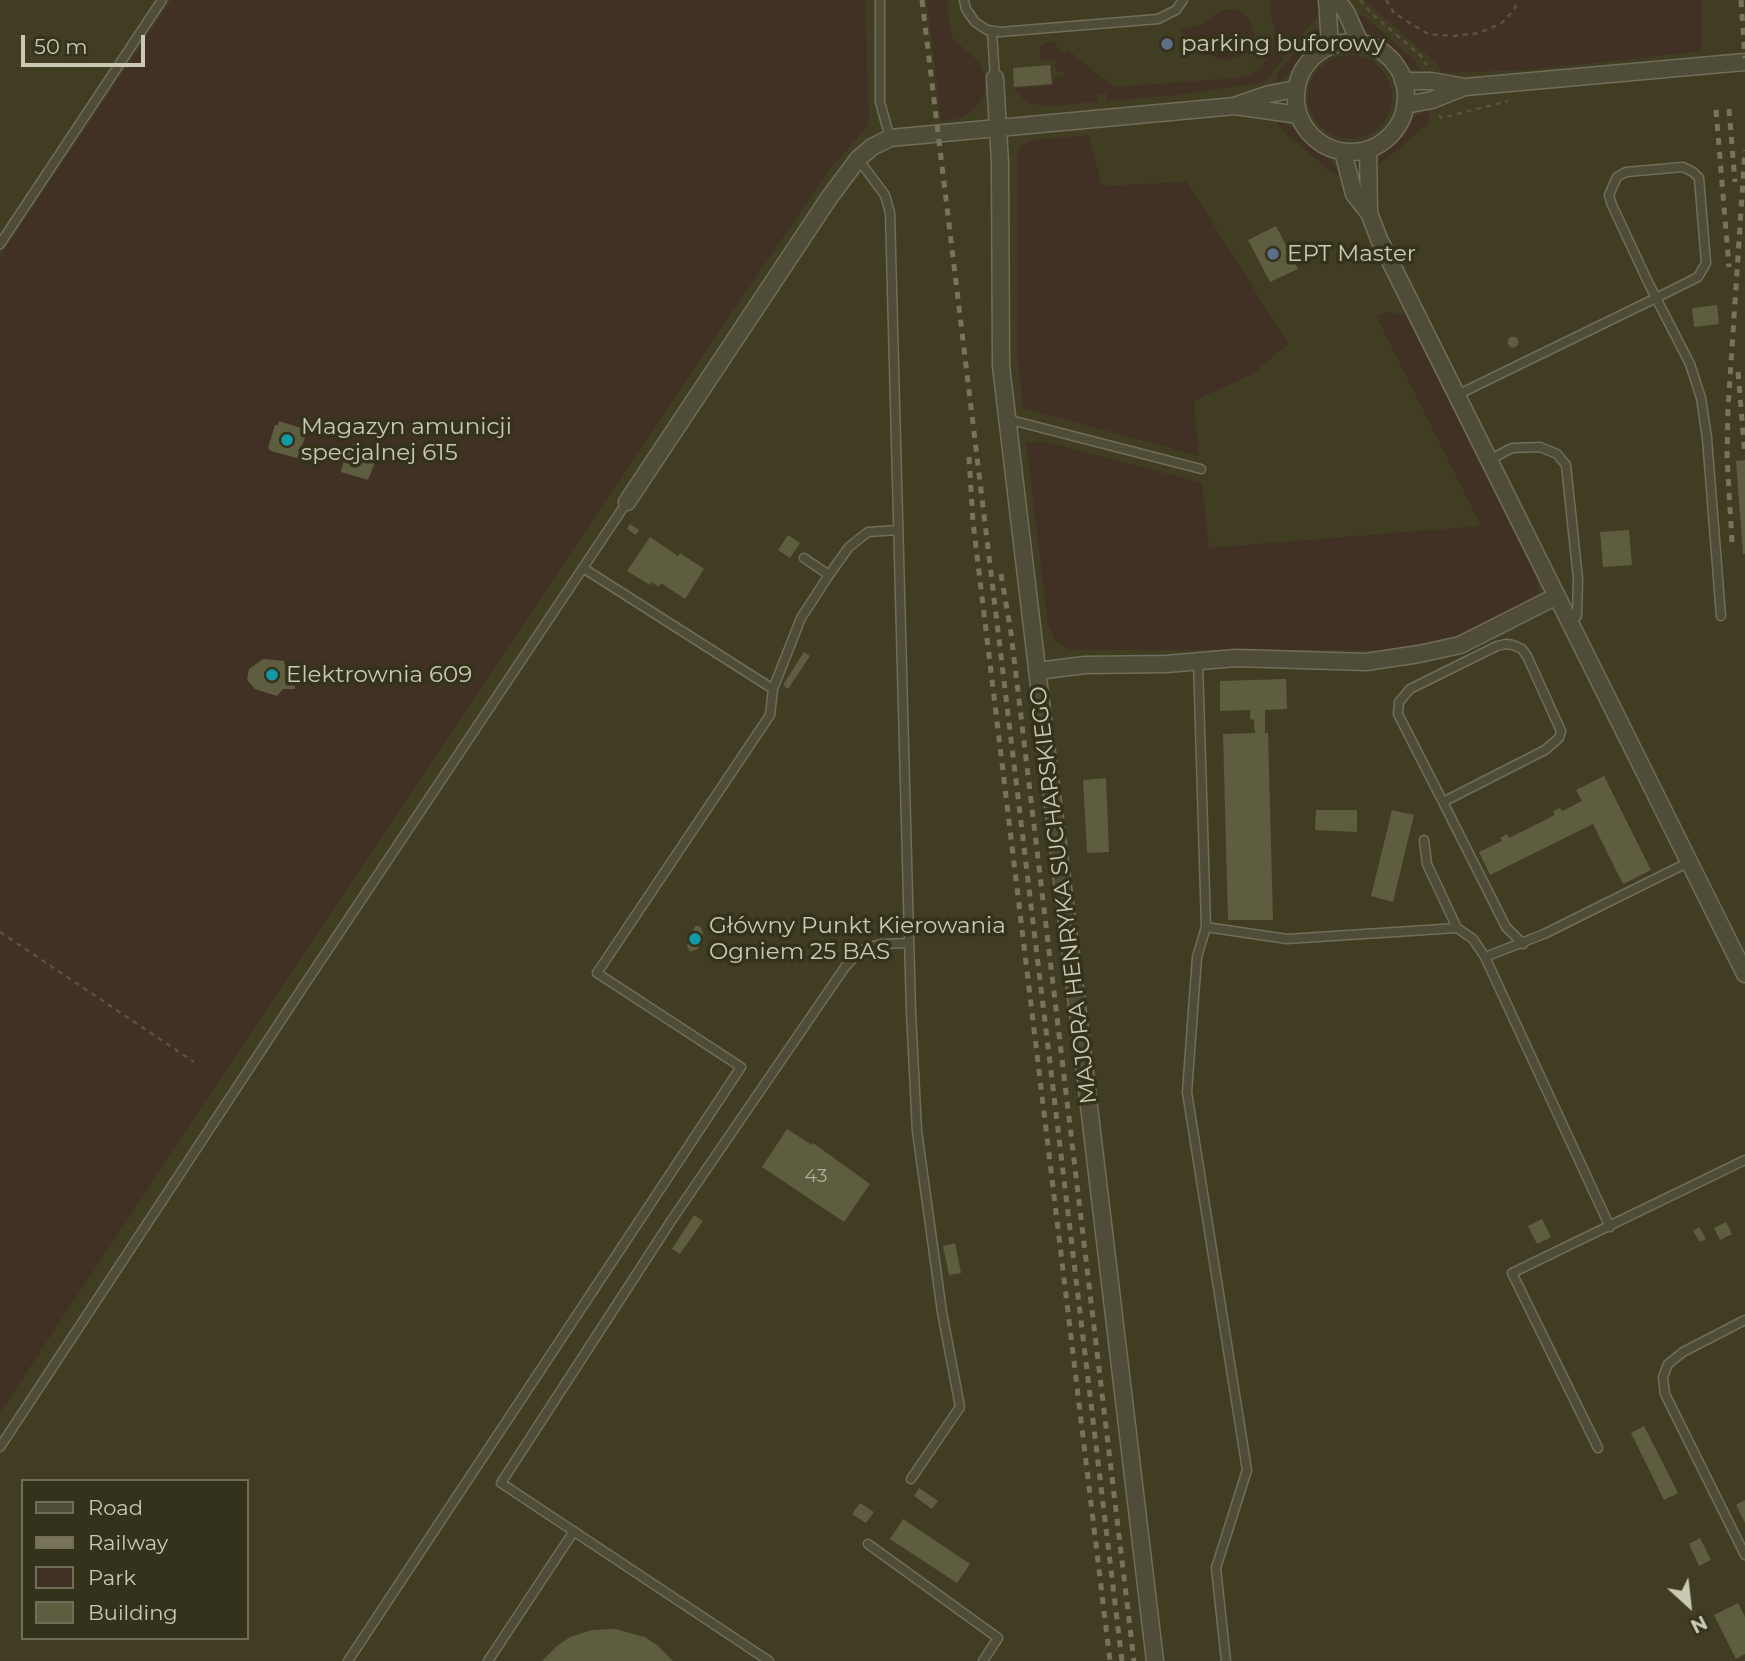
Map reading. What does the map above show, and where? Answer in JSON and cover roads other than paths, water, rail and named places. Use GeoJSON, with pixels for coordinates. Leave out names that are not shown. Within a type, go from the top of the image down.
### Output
{"type":"FeatureCollection","features":[{"type":"Feature","properties":{"kind":"street"},"geometry":{"type":"LineString","coordinates":[[1327,0],[1330,46]]}},
{"type":"Feature","properties":{"kind":"street"},"geometry":{"type":"LineString","coordinates":[[1337,0],[1346,12],[1359,41]]}},
{"type":"Feature","properties":{"kind":"street"},"geometry":{"type":"LineString","coordinates":[[1359,41],[1378,50],[1398,69],[1403,81],[1405,105],[1401,120],[1381,143],[1368,149],[1343,152],[1328,148],[1305,128],[1299,115],[1296,89],[1309,62],[1330,46],[1359,41]]}},
{"type":"Feature","properties":{"kind":"street"},"geometry":{"type":"LineString","coordinates":[[1403,81],[1431,81],[1465,87],[1745,62]]}},
{"type":"Feature","properties":{"kind":"street","name":"MAJORA HENRYKA SUCHARSKIEGO"},"geometry":{"type":"LineString","coordinates":[[995,78],[999,127],[1001,366],[1156,1661]]}},
{"type":"Feature","properties":{"kind":"street"},"geometry":{"type":"LineString","coordinates":[[1405,105],[1432,100],[1465,87]]}},
{"type":"Feature","properties":{"kind":"street"},"geometry":{"type":"LineString","coordinates":[[1235,106],[1269,94],[1296,89]]}},
{"type":"Feature","properties":{"kind":"street"},"geometry":{"type":"LineString","coordinates":[[626,502],[829,198],[859,159],[872,147],[890,138],[1235,106],[1299,115]]}},
{"type":"Feature","properties":{"kind":"street"},"geometry":{"type":"LineString","coordinates":[[1368,149],[1369,213]]}},
{"type":"Feature","properties":{"kind":"street"},"geometry":{"type":"LineString","coordinates":[[1343,152],[1354,194],[1369,213],[1379,239],[1745,974]]}},
{"type":"Feature","properties":{"kind":"street"},"geometry":{"type":"LineString","coordinates":[[1037,671],[1084,665],[1236,658],[1366,662],[1460,645],[1557,596]]}},
{"type":"Feature","properties":{"kind":"lane"},"geometry":{"type":"LineString","coordinates":[[0,244],[162,0]]}},
{"type":"Feature","properties":{"kind":"lane"},"geometry":{"type":"LineString","coordinates":[[880,0],[880,102],[890,138]]}},
{"type":"Feature","properties":{"kind":"lane"},"geometry":{"type":"LineString","coordinates":[[964,0],[966,9],[975,22],[992,32],[1158,19],[1176,10],[1183,0]]}},
{"type":"Feature","properties":{"kind":"lane"},"geometry":{"type":"LineString","coordinates":[[992,32],[995,78]]}},
{"type":"Feature","properties":{"kind":"lane"},"geometry":{"type":"LineString","coordinates":[[859,159],[885,195],[890,213],[909,943],[917,1131],[942,1312],[960,1407],[911,1479]]}},
{"type":"Feature","properties":{"kind":"lane"},"geometry":{"type":"LineString","coordinates":[[1457,395],[1656,298],[1698,277],[1706,263],[1699,178],[1693,172],[1683,167],[1626,172],[1617,177],[1609,195],[1656,298],[1690,364],[1701,398],[1708,451],[1721,616]]}},
{"type":"Feature","properties":{"kind":"lane"},"geometry":{"type":"LineString","coordinates":[[1007,419],[1201,469]]}},
{"type":"Feature","properties":{"kind":"lane"},"geometry":{"type":"LineString","coordinates":[[1489,460],[1512,448],[1540,447],[1557,454],[1566,465],[1578,579],[1577,616],[1570,621]]}},
{"type":"Feature","properties":{"kind":"lane"},"geometry":{"type":"LineString","coordinates":[[0,1447],[626,502]]}},
{"type":"Feature","properties":{"kind":"lane"},"geometry":{"type":"LineString","coordinates":[[348,1661],[741,1067],[597,972],[770,715],[773,689],[801,618],[829,575],[849,547],[869,532],[898,530]]}},
{"type":"Feature","properties":{"kind":"lane"},"geometry":{"type":"LineString","coordinates":[[804,558],[829,575]]}},
{"type":"Feature","properties":{"kind":"lane"},"geometry":{"type":"LineString","coordinates":[[583,568],[773,689]]}},
{"type":"Feature","properties":{"kind":"lane"},"geometry":{"type":"LineString","coordinates":[[1443,802],[1545,750],[1559,738],[1561,732],[1522,649],[1506,644],[1497,646],[1410,689],[1399,702],[1398,714],[1506,927],[1523,944]]}},
{"type":"Feature","properties":{"kind":"lane"},"geometry":{"type":"LineString","coordinates":[[1198,661],[1206,927],[1196,957],[1186,1092],[1247,1470],[1216,1568],[1226,1661]]}},
{"type":"Feature","properties":{"kind":"lane"},"geometry":{"type":"LineString","coordinates":[[1424,840],[1427,864],[1457,928],[1473,939],[1485,957],[1609,1227]]}},
{"type":"Feature","properties":{"kind":"lane"},"geometry":{"type":"LineString","coordinates":[[1485,957],[1523,944],[1689,862]]}},
{"type":"Feature","properties":{"kind":"lane"},"geometry":{"type":"LineString","coordinates":[[1206,927],[1287,939],[1457,928]]}},
{"type":"Feature","properties":{"kind":"lane"},"geometry":{"type":"LineString","coordinates":[[769,1661],[501,1483],[671,1221],[845,967],[866,948],[881,944],[909,943]]}},
{"type":"Feature","properties":{"kind":"lane"},"geometry":{"type":"LineString","coordinates":[[1598,1448],[1512,1273],[1745,1160]]}},
{"type":"Feature","properties":{"kind":"lane"},"geometry":{"type":"LineString","coordinates":[[1745,1320],[1682,1352],[1668,1364],[1663,1377],[1665,1394],[1745,1555]]}},
{"type":"Feature","properties":{"kind":"lane"},"geometry":{"type":"LineString","coordinates":[[488,1661],[574,1531]]}},
{"type":"Feature","properties":{"kind":"lane"},"geometry":{"type":"LineString","coordinates":[[868,1544],[998,1638],[984,1661]]}},
{"type":"Feature","properties":{"kind":"railway"},"geometry":{"type":"LineString","coordinates":[[922,0],[1122,1661]]}},
{"type":"Feature","properties":{"kind":"railway"},"geometry":{"type":"LineString","coordinates":[[1741,0],[1745,58]]}},
{"type":"Feature","properties":{"kind":"railway"},"geometry":{"type":"LineString","coordinates":[[1729,109],[1735,182]]}},
{"type":"Feature","properties":{"kind":"railway"},"geometry":{"type":"LineString","coordinates":[[1716,110],[1729,267]]}},
{"type":"Feature","properties":{"kind":"railway"},"geometry":{"type":"LineString","coordinates":[[1732,542],[1727,457],[1728,409],[1745,150]]}},
{"type":"Feature","properties":{"kind":"railway"},"geometry":{"type":"LineString","coordinates":[[1738,372],[1745,456]]}},
{"type":"Feature","properties":{"kind":"railway"},"geometry":{"type":"LineString","coordinates":[[969,457],[973,522],[1110,1661]]}},
{"type":"Feature","properties":{"kind":"railway"},"geometry":{"type":"LineString","coordinates":[[1001,574],[1011,633],[1134,1661]]}},
{"type":"Feature","properties":{"kind":"place","name":"parking buforowy"},"geometry":{"type":"Point","coordinates":[1167,44]}},
{"type":"Feature","properties":{"kind":"place","name":"EPT Master"},"geometry":{"type":"Point","coordinates":[1273,254]}},
{"type":"Feature","properties":{"kind":"place","name":"Magazyn amunicji specjalnej 615"},"geometry":{"type":"Point","coordinates":[287,440]}},
{"type":"Feature","properties":{"kind":"place","name":"Elektrownia 609"},"geometry":{"type":"Point","coordinates":[272,675]}},
{"type":"Feature","properties":{"kind":"place","name":"Główny Punkt Kierowania Ogniem 25 BAS"},"geometry":{"type":"Point","coordinates":[695,939]}}]}
